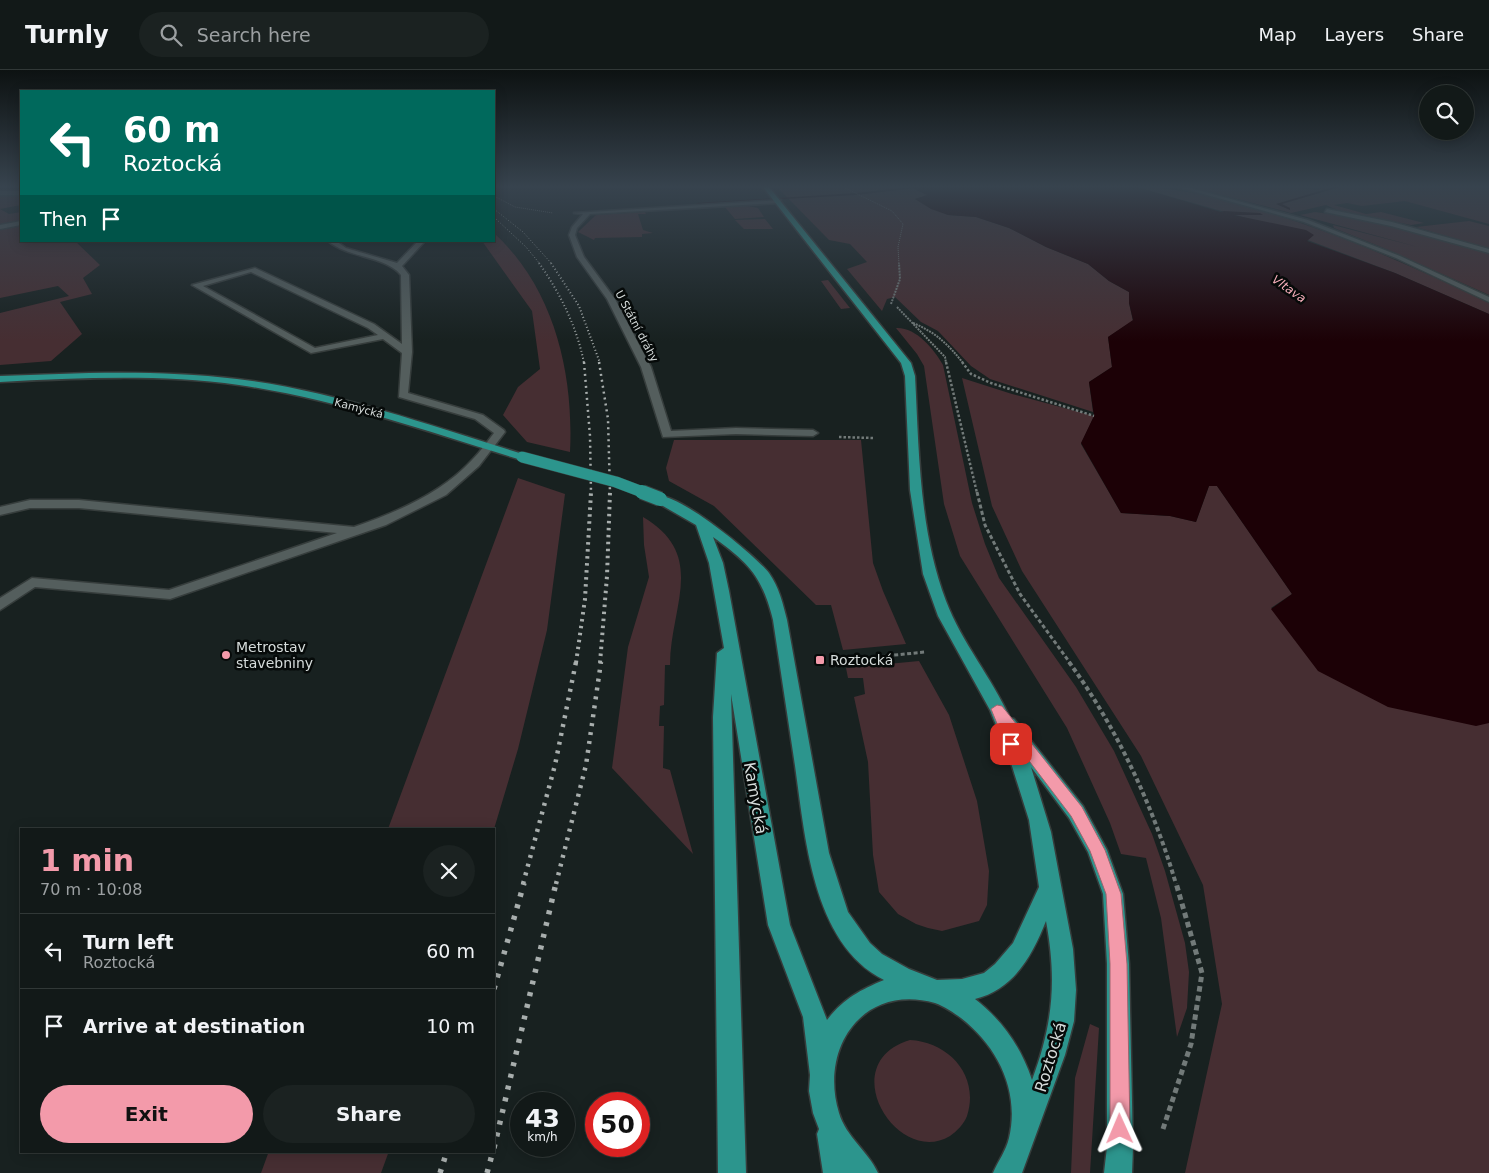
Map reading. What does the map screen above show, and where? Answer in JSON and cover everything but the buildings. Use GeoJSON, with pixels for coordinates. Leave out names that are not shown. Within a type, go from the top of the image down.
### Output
{"type":"FeatureCollection","features":[{"type":"Feature","properties":{"kind":"main road","name":"Roztocká"},"geometry":{"type":"LineString","coordinates":[[808,238],[906,363],[910,376],[920,523],[928,563],[939,601],[959,646],[997,709],[1032,796],[1063,953],[1064,1006],[1057,1044],[1023,1138]]}},
{"type":"Feature","properties":{"kind":"main road","name":"Kamýcká"},"geometry":{"type":"LineString","coordinates":[[0,379],[95,375],[170,375],[238,382],[302,393],[370,410],[522,457],[616,482],[660,498],[701,521],[750,561],[764,576],[775,596],[817,840],[829,892],[850,937],[864,953],[885,970],[949,997],[972,1011],[988,1026],[1008,1053],[1017,1071],[1023,1094],[1025,1113],[1023,1138],[1017,1156],[1007,1173]]}},
{"type":"Feature","properties":{"kind":"main road","name":"Kamýcká"},"geometry":{"type":"LineString","coordinates":[[701,521],[716,563],[779,925],[815,1016],[825,1108],[833,1132],[846,1154],[864,1173]]}},
{"type":"Feature","properties":{"kind":"main road"},"geometry":{"type":"LineString","coordinates":[[727,621],[722,717],[732,1173]]}},
{"type":"Feature","properties":{"kind":"main road"},"geometry":{"type":"LineString","coordinates":[[997,709],[1076,812],[1097,850],[1114,894],[1118,964],[1120,1148],[1118,1173]]}},
{"type":"Feature","properties":{"kind":"main road"},"geometry":{"type":"LineString","coordinates":[[932,991],[977,986],[991,982],[1009,967],[1024,947],[1050,886]]}},
{"type":"Feature","properties":{"kind":"main road","name":"Kamýcká"},"geometry":{"type":"LineString","coordinates":[[821,1072],[830,1036],[848,1011],[860,1002],[889,989],[907,988],[932,991]]}},
{"type":"Feature","properties":{"kind":"main road"},"geometry":{"type":"LineString","coordinates":[[825,1108],[837,1173]]}},
{"type":"Feature","properties":{"kind":"street","name":"U Státní dráhy"},"geometry":{"type":"LineString","coordinates":[[574,238],[582,257],[611,299],[646,367],[667,435],[736,431],[813,433]]}},
{"type":"Feature","properties":{"kind":"street"},"geometry":{"type":"LineString","coordinates":[[1351,238],[1398,257],[1489,300]]}},
{"type":"Feature","properties":{"kind":"street"},"geometry":{"type":"LineString","coordinates":[[1444,238],[1489,251]]}},
{"type":"Feature","properties":{"kind":"street"},"geometry":{"type":"LineString","coordinates":[[0,605],[32,582],[170,596],[381,522],[442,492],[475,464],[500,432],[479,417],[403,395],[407,352],[405,275],[398,266],[344,249],[333,242]]}},
{"type":"Feature","properties":{"kind":"street"},"geometry":{"type":"LineString","coordinates":[[398,266],[421,242]]}},
{"type":"Feature","properties":{"kind":"street"},"geometry":{"type":"LineString","coordinates":[[385,336],[314,351],[196,285],[252,270],[371,326],[385,336],[407,352]]}},
{"type":"Feature","properties":{"kind":"street"},"geometry":{"type":"LineString","coordinates":[[0,511],[30,504],[79,504],[356,530]]}},
{"type":"Feature","properties":{"kind":"path"},"geometry":{"type":"LineString","coordinates":[[900,238],[898,247],[900,279],[891,302],[945,357],[985,525],[1020,594],[1095,697],[1139,783],[1172,872],[1202,973],[1191,1044],[1163,1129]]}},
{"type":"Feature","properties":{"kind":"path"},"geometry":{"type":"LineString","coordinates":[[911,322],[930,330],[947,343],[971,374],[992,384],[1094,416]]}},
{"type":"Feature","properties":{"kind":"path"},"geometry":{"type":"LineString","coordinates":[[841,437],[873,438]]}},
{"type":"Feature","properties":{"kind":"path"},"geometry":{"type":"LineString","coordinates":[[836,661],[925,652]]}},
{"type":"Feature","properties":{"kind":"shaded area"},"geometry":{"type":"Polygon","coordinates":[[[0,238],[20,238],[20,242],[76,242],[100,265],[83,278],[92,294],[60,302],[82,334],[51,361],[0,365],[0,313],[69,296],[58,286],[0,298],[0,238]]]}},
{"type":"Feature","properties":{"kind":"shaded area"},"geometry":{"type":"Polygon","coordinates":[[[495,238],[499,238],[515,255],[532,279],[545,306],[564,362],[570,422],[570,452],[527,442],[503,415],[518,387],[540,369],[532,311],[483,242],[495,242],[495,238]]]}},
{"type":"Feature","properties":{"kind":"shaded area"},"geometry":{"type":"Polygon","coordinates":[[[828,238],[1029,238],[1088,264],[1109,281],[1129,292],[1129,303],[1133,321],[1108,337],[1112,367],[1089,382],[1093,412],[990,379],[971,366],[938,331],[921,322],[895,297],[887,299],[882,311],[847,269],[867,262],[850,244],[828,238]]]}},
{"type":"Feature","properties":{"kind":"shaded area"},"geometry":{"type":"Polygon","coordinates":[[[1304,238],[1343,238],[1399,261],[1489,303],[1489,314],[1395,273],[1304,238]]]}},
{"type":"Feature","properties":{"kind":"shaded area"},"geometry":{"type":"Polygon","coordinates":[[[1360,238],[1385,238],[1418,247],[1387,238],[1437,238],[1489,253],[1489,295],[1360,238]]]}},
{"type":"Feature","properties":{"kind":"shaded area"},"geometry":{"type":"Polygon","coordinates":[[[1454,238],[1489,238],[1489,249],[1454,238]]]}},
{"type":"Feature","properties":{"kind":"shaded area"},"geometry":{"type":"Polygon","coordinates":[[[828,280],[850,308],[841,309],[821,281],[828,280]]]}},
{"type":"Feature","properties":{"kind":"shaded area"},"geometry":{"type":"Polygon","coordinates":[[[896,328],[911,331],[924,340],[943,365],[972,503],[985,544],[999,578],[1076,687],[1114,751],[1152,834],[1165,871],[1185,943],[1189,972],[1187,1008],[1177,1037],[1161,918],[1146,858],[1121,854],[1110,823],[1067,728],[960,556],[944,504],[924,366],[896,328]]]}},
{"type":"Feature","properties":{"kind":"shaded area"},"geometry":{"type":"Polygon","coordinates":[[[962,378],[1012,394],[1094,416],[1081,444],[1121,513],[1170,516],[1196,522],[1209,486],[1217,486],[1292,594],[1271,608],[1489,721],[1489,1173],[1185,1173],[1222,1004],[1203,885],[1141,756],[1022,571],[992,506],[962,378]]]}},
{"type":"Feature","properties":{"kind":"shaded area"},"geometry":{"type":"Polygon","coordinates":[[[674,440],[861,440],[873,563],[906,644],[843,650],[831,605],[816,605],[714,506],[669,481],[666,468],[674,440]]]}},
{"type":"Feature","properties":{"kind":"shaded area"},"geometry":{"type":"Polygon","coordinates":[[[518,478],[565,494],[547,630],[518,749],[494,828],[388,828],[518,478]]]}},
{"type":"Feature","properties":{"kind":"shaded area"},"geometry":{"type":"Polygon","coordinates":[[[643,517],[663,532],[675,548],[680,565],[679,603],[670,665],[665,665],[664,705],[660,706],[659,726],[664,726],[663,768],[670,770],[693,854],[612,768],[628,647],[649,577],[644,545],[643,517]]]}},
{"type":"Feature","properties":{"kind":"shaded area"},"geometry":{"type":"Polygon","coordinates":[[[919,661],[949,715],[977,801],[989,871],[987,905],[979,921],[942,931],[916,924],[898,914],[879,892],[873,855],[868,762],[854,697],[865,694],[863,678],[848,678],[846,668],[919,661]]]}},
{"type":"Feature","properties":{"kind":"shaded area"},"geometry":{"type":"Polygon","coordinates":[[[1090,1024],[1099,1028],[1090,1173],[1071,1173],[1075,1078],[1090,1024]]]}},
{"type":"Feature","properties":{"kind":"shaded area"},"geometry":{"type":"Polygon","coordinates":[[[910,1040],[924,1042],[949,1054],[965,1075],[970,1101],[967,1116],[960,1127],[950,1136],[930,1142],[911,1138],[894,1126],[881,1109],[875,1089],[876,1069],[887,1052],[910,1040]]]}},
{"type":"Feature","properties":{"kind":"shaded area"},"geometry":{"type":"Polygon","coordinates":[[[268,1153],[388,1153],[381,1173],[261,1173],[268,1153]]]}},
{"type":"Feature","properties":{"kind":"water","name":"Vltava"},"geometry":{"type":"Polygon","coordinates":[[[1029,238],[1310,238],[1307,241],[1395,273],[1489,314],[1489,723],[1476,726],[1388,707],[1318,671],[1271,609],[1292,594],[1217,486],[1209,486],[1196,522],[1170,516],[1121,513],[1081,443],[1094,416],[1089,382],[1112,367],[1108,337],[1133,320],[1129,303],[1129,292],[1109,281],[1088,264],[1029,238]]]}},
{"type":"Feature","properties":{"kind":"railway"},"geometry":{"type":"LineString","coordinates":[[517,238],[540,264]]}},
{"type":"Feature","properties":{"kind":"railway"},"geometry":{"type":"LineString","coordinates":[[529,238],[552,264]]}},
{"type":"Feature","properties":{"kind":"railway"},"geometry":{"type":"LineString","coordinates":[[539,263],[567,311],[577,336],[584,363]]}},
{"type":"Feature","properties":{"kind":"railway"},"geometry":{"type":"LineString","coordinates":[[551,263],[579,306],[600,363]]}},
{"type":"Feature","properties":{"kind":"railway"},"geometry":{"type":"LineString","coordinates":[[584,362],[590,436],[591,492]]}},
{"type":"Feature","properties":{"kind":"railway"},"geometry":{"type":"LineString","coordinates":[[599,362],[608,419],[610,492]]}},
{"type":"Feature","properties":{"kind":"railway"},"geometry":{"type":"LineString","coordinates":[[576,663],[585,599],[591,492]]}},
{"type":"Feature","properties":{"kind":"railway"},"geometry":{"type":"LineString","coordinates":[[600,663],[607,576],[610,492]]}},
{"type":"Feature","properties":{"kind":"railway"},"geometry":{"type":"LineString","coordinates":[[523,884],[555,765],[576,662]]}},
{"type":"Feature","properties":{"kind":"railway"},"geometry":{"type":"LineString","coordinates":[[556,884],[586,765],[601,662]]}},
{"type":"Feature","properties":{"kind":"railway"},"geometry":{"type":"LineString","coordinates":[[495,985],[524,883]]}},
{"type":"Feature","properties":{"kind":"railway"},"geometry":{"type":"LineString","coordinates":[[495,1144],[556,883]]}},
{"type":"Feature","properties":{"kind":"railway"},"geometry":{"type":"LineString","coordinates":[[440,1173],[446,1153]]}},
{"type":"Feature","properties":{"kind":"railway"},"geometry":{"type":"LineString","coordinates":[[487,1173],[492,1153]]}},
{"type":"Feature","properties":{"kind":"place","name":"Metrostav stavebniny"},"geometry":{"type":"Point","coordinates":[226,655]}},
{"type":"Feature","properties":{"kind":"place","name":"Roztocká"},"geometry":{"type":"Point","coordinates":[820,660]}},
{"type":"Feature","properties":{"kind":"route"},"geometry":{"type":"LineString","coordinates":[[1011,744],[997,709],[1076,812],[1097,850],[1114,894],[1118,964],[1120,1129]]}}]}
